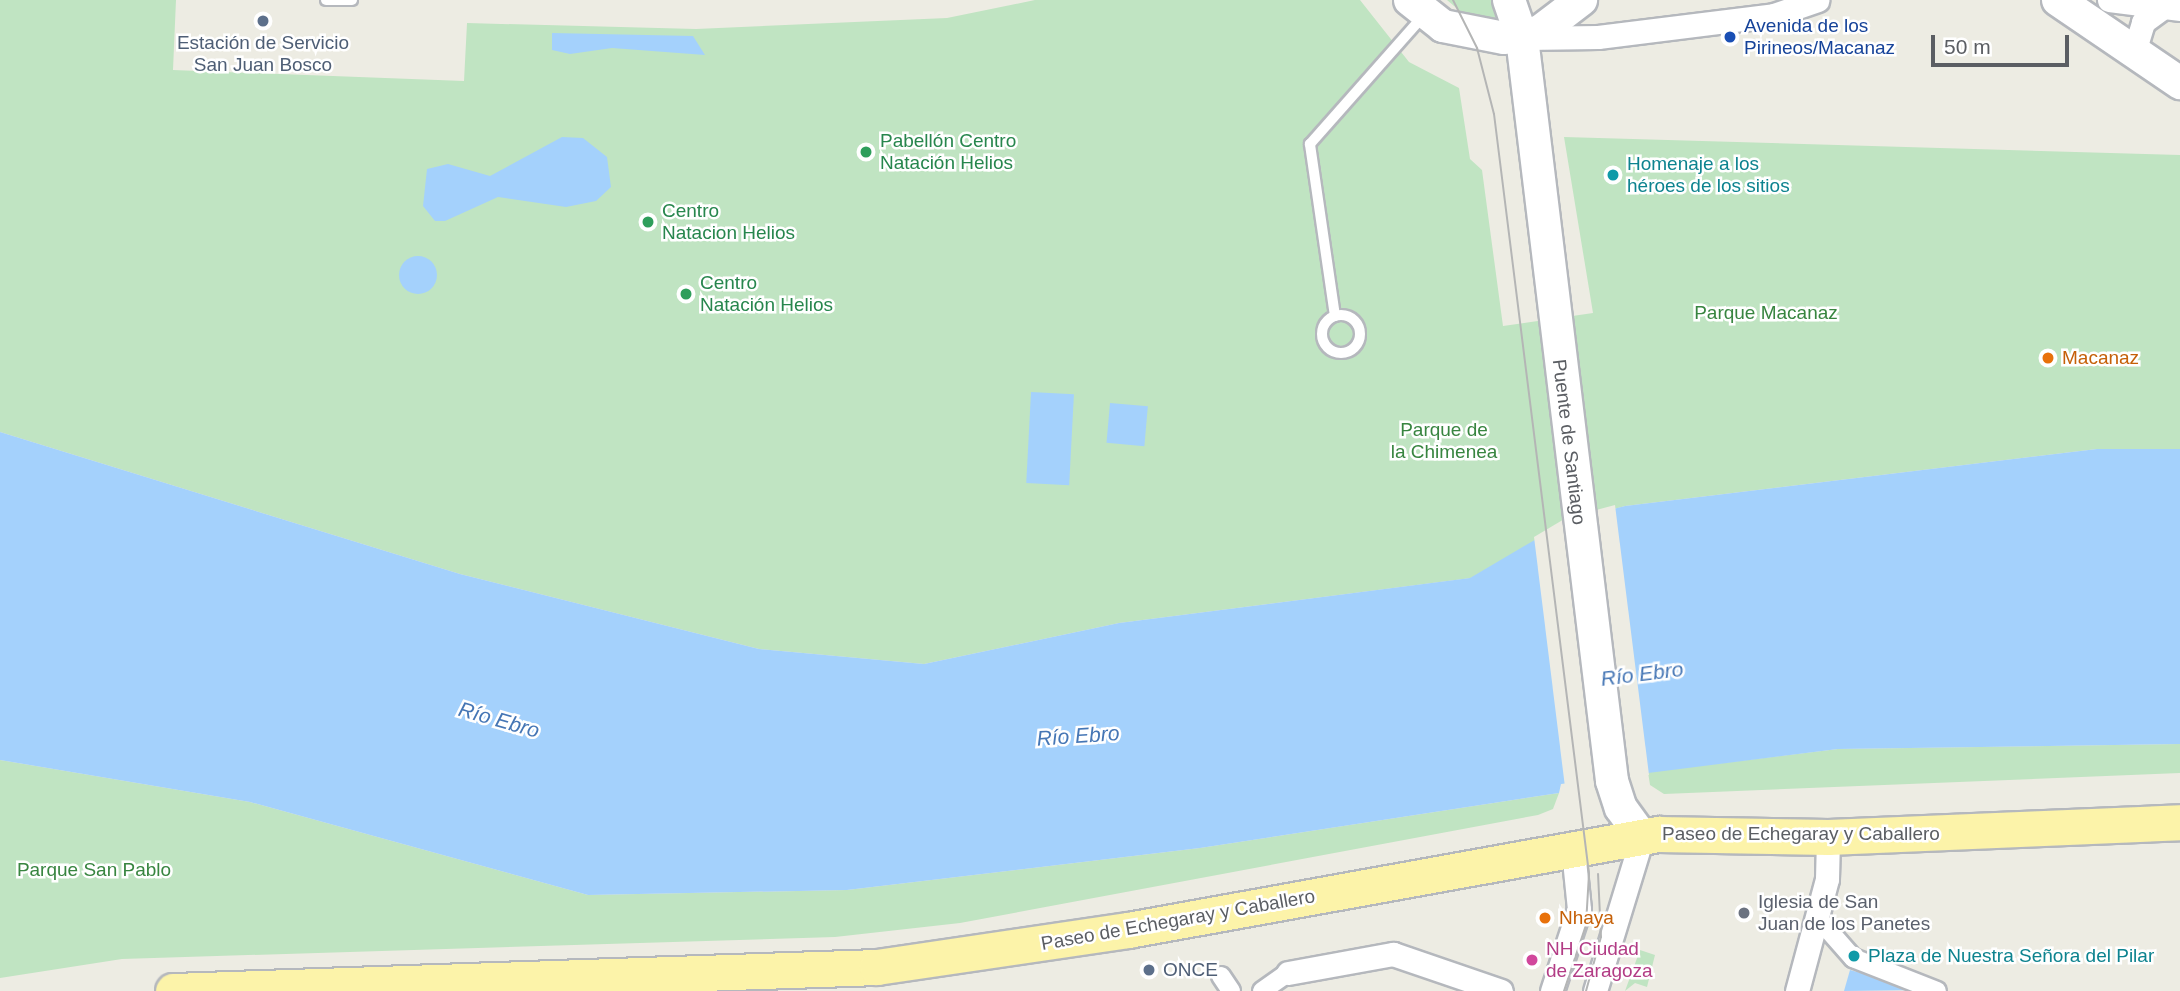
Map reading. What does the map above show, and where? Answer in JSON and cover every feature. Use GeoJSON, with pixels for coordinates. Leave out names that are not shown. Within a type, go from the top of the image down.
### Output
{"type":"FeatureCollection","features":[{"type":"Feature","properties":{"kind":"main road"},"geometry":{"type":"LineString","coordinates":[[1509,0],[1522,38]]}},
{"type":"Feature","properties":{"kind":"main road"},"geometry":{"type":"LineString","coordinates":[[1522,38],[1529,0]]}},
{"type":"Feature","properties":{"kind":"main road"},"geometry":{"type":"LineString","coordinates":[[1418,7],[1472,36],[1522,38],[1560,20],[1581,0]]}},
{"type":"Feature","properties":{"kind":"main road"},"geometry":{"type":"LineString","coordinates":[[2058,0],[2180,83]]}},
{"type":"Feature","properties":{"kind":"main road","name":"Puente de Santiago"},"geometry":{"type":"LineString","coordinates":[[1522,38],[1548,271],[1612,780],[1621,808],[1642,837]]}},
{"type":"Feature","properties":{"kind":"main road","name":"Paseo de Echegaray y Caballero"},"geometry":{"type":"LineString","coordinates":[[173,991],[554,985],[797,972],[942,960],[1642,837],[1828,837],[2180,822]]}},
{"type":"Feature","properties":{"kind":"street"},"geometry":{"type":"LineString","coordinates":[[1522,38],[1598,37],[1774,15],[1818,0]]}},
{"type":"Feature","properties":{"kind":"street"},"geometry":{"type":"LineString","coordinates":[[2111,1],[2171,9]]}},
{"type":"Feature","properties":{"kind":"street"},"geometry":{"type":"LineString","coordinates":[[2134,52],[2143,22],[2171,9]]}},
{"type":"Feature","properties":{"kind":"street"},"geometry":{"type":"LineString","coordinates":[[1595,991],[1642,837]]}},
{"type":"Feature","properties":{"kind":"street"},"geometry":{"type":"LineString","coordinates":[[1797,991],[1827,879],[1828,837]]}},
{"type":"Feature","properties":{"kind":"street"},"geometry":{"type":"LineString","coordinates":[[1552,991],[1579,909],[1573,850]]}},
{"type":"Feature","properties":{"kind":"street"},"geometry":{"type":"LineString","coordinates":[[1817,917],[1853,958],[1937,991]]}},
{"type":"Feature","properties":{"kind":"street"},"geometry":{"type":"LineString","coordinates":[[1262,991],[1288,973],[1393,954],[1501,991]]}},
{"type":"Feature","properties":{"kind":"lane"},"geometry":{"type":"LineString","coordinates":[[326,0],[352,0]]}},
{"type":"Feature","properties":{"kind":"lane"},"geometry":{"type":"LineString","coordinates":[[1335,316],[1310,144],[1418,7]]}},
{"type":"Feature","properties":{"kind":"green space"},"geometry":{"type":"Polygon","coordinates":[[[0,0],[176,0],[173,70],[464,81],[467,23],[696,29],[947,18],[1035,0],[1360,0],[1409,62],[1459,88],[1470,159],[1482,170],[1503,326],[1593,313],[1564,137],[2180,155],[2180,449],[2097,449],[1625,506],[1567,522],[1471,578],[1119,623],[924,664],[759,649],[460,574],[0,432],[0,0]]]}},
{"type":"Feature","properties":{"kind":"green space"},"geometry":{"type":"Polygon","coordinates":[[[1447,0],[1496,0],[1499,19],[1460,11],[1447,0]]]}},
{"type":"Feature","properties":{"kind":"green space"},"geometry":{"type":"Polygon","coordinates":[[[2180,744],[2180,773],[1664,794],[1650,785],[1648,772],[1838,749],[2180,744]]]}},
{"type":"Feature","properties":{"kind":"green space","name":"Parque San Pablo"},"geometry":{"type":"Polygon","coordinates":[[[0,760],[250,802],[588,895],[847,890],[1200,848],[1559,793],[1553,809],[1538,815],[960,923],[835,937],[122,959],[0,978],[0,760]]]}},
{"type":"Feature","properties":{"kind":"green space"},"geometry":{"type":"Polygon","coordinates":[[[1640,950],[1655,955],[1647,987],[1635,983],[1625,991],[1640,950]]]}},
{"type":"Feature","properties":{"kind":"water"},"geometry":{"type":"Polygon","coordinates":[[[552,33],[693,36],[705,55],[612,48],[570,54],[552,50],[552,33]]]}},
{"type":"Feature","properties":{"kind":"water"},"geometry":{"type":"Polygon","coordinates":[[[562,137],[583,138],[607,157],[611,187],[596,201],[566,207],[498,197],[445,221],[435,221],[423,206],[427,169],[448,164],[490,176],[562,137]]]}},
{"type":"Feature","properties":{"kind":"water"},"geometry":{"type":"Polygon","coordinates":[[[418,256],[432,261],[437,275],[432,289],[418,294],[404,289],[399,275],[404,261],[418,256]]]}},
{"type":"Feature","properties":{"kind":"water"},"geometry":{"type":"Polygon","coordinates":[[[1031,392],[1074,394],[1069,485],[1026,483],[1031,392]]]}},
{"type":"Feature","properties":{"kind":"water"},"geometry":{"type":"Polygon","coordinates":[[[1110,403],[1148,406],[1144,446],[1107,443],[1110,403]]]}},
{"type":"Feature","properties":{"kind":"water","name":"Río Ebro"},"geometry":{"type":"Polygon","coordinates":[[[0,432],[460,574],[759,649],[924,664],[1119,623],[1470,578],[1567,521],[1625,506],[2097,449],[2180,449],[2180,744],[1838,749],[1561,784],[1559,793],[1200,848],[847,890],[588,895],[250,802],[0,760],[0,432]]]}},
{"type":"Feature","properties":{"kind":"water"},"geometry":{"type":"Polygon","coordinates":[[[1850,970],[1921,990],[1844,991],[1850,970]]]}},
{"type":"Feature","properties":{"kind":"pier"},"geometry":{"type":"Polygon","coordinates":[[[1615,505],[1649,775],[1565,787],[1534,537],[1566,518],[1615,505]]]}},
{"type":"Feature","properties":{"kind":"tram line"},"geometry":{"type":"LineString","coordinates":[[1453,0],[1477,48],[1494,114],[1589,874],[1586,925],[1564,991]]}},
{"type":"Feature","properties":{"kind":"tram line"},"geometry":{"type":"LineString","coordinates":[[1586,991],[1601,937],[1598,874]]}},
{"type":"Feature","properties":{"kind":"place","name":"Estación de Servicio San Juan Bosco"},"geometry":{"type":"Point","coordinates":[263,21]}},
{"type":"Feature","properties":{"kind":"place","name":"Avenida de los Pirineos/Macanaz"},"geometry":{"type":"Point","coordinates":[1730,37]}},
{"type":"Feature","properties":{"kind":"place","name":"Pabellón Centro Natación Helios"},"geometry":{"type":"Point","coordinates":[866,152]}},
{"type":"Feature","properties":{"kind":"place","name":"Homenaje a los héroes de los sitios"},"geometry":{"type":"Point","coordinates":[1613,175]}},
{"type":"Feature","properties":{"kind":"place","name":"Centro Natacion Helios"},"geometry":{"type":"Point","coordinates":[648,222]}},
{"type":"Feature","properties":{"kind":"place","name":"Centro Natación Helios"},"geometry":{"type":"Point","coordinates":[686,294]}},
{"type":"Feature","properties":{"kind":"place","name":"Macanaz"},"geometry":{"type":"Point","coordinates":[2048,358]}},
{"type":"Feature","properties":{"kind":"place","name":"Iglesia de San Juan de los Panetes"},"geometry":{"type":"Point","coordinates":[1744,913]}},
{"type":"Feature","properties":{"kind":"place","name":"Nhaya"},"geometry":{"type":"Point","coordinates":[1545,918]}},
{"type":"Feature","properties":{"kind":"place","name":"Plaza de Nuestra Señora del Pilar"},"geometry":{"type":"Point","coordinates":[1854,956]}},
{"type":"Feature","properties":{"kind":"place","name":"NH Ciudad de Zaragoza"},"geometry":{"type":"Point","coordinates":[1532,960]}},
{"type":"Feature","properties":{"kind":"place","name":"ONCE"},"geometry":{"type":"Point","coordinates":[1149,970]}},
{"type":"Feature","properties":{"kind":"park label","name":"Parque Macanaz"},"geometry":{"type":"Point","coordinates":[1766,313]}},
{"type":"Feature","properties":{"kind":"park label","name":"Parque de la Chimenea"},"geometry":{"type":"Point","coordinates":[1444,441]}}]}
